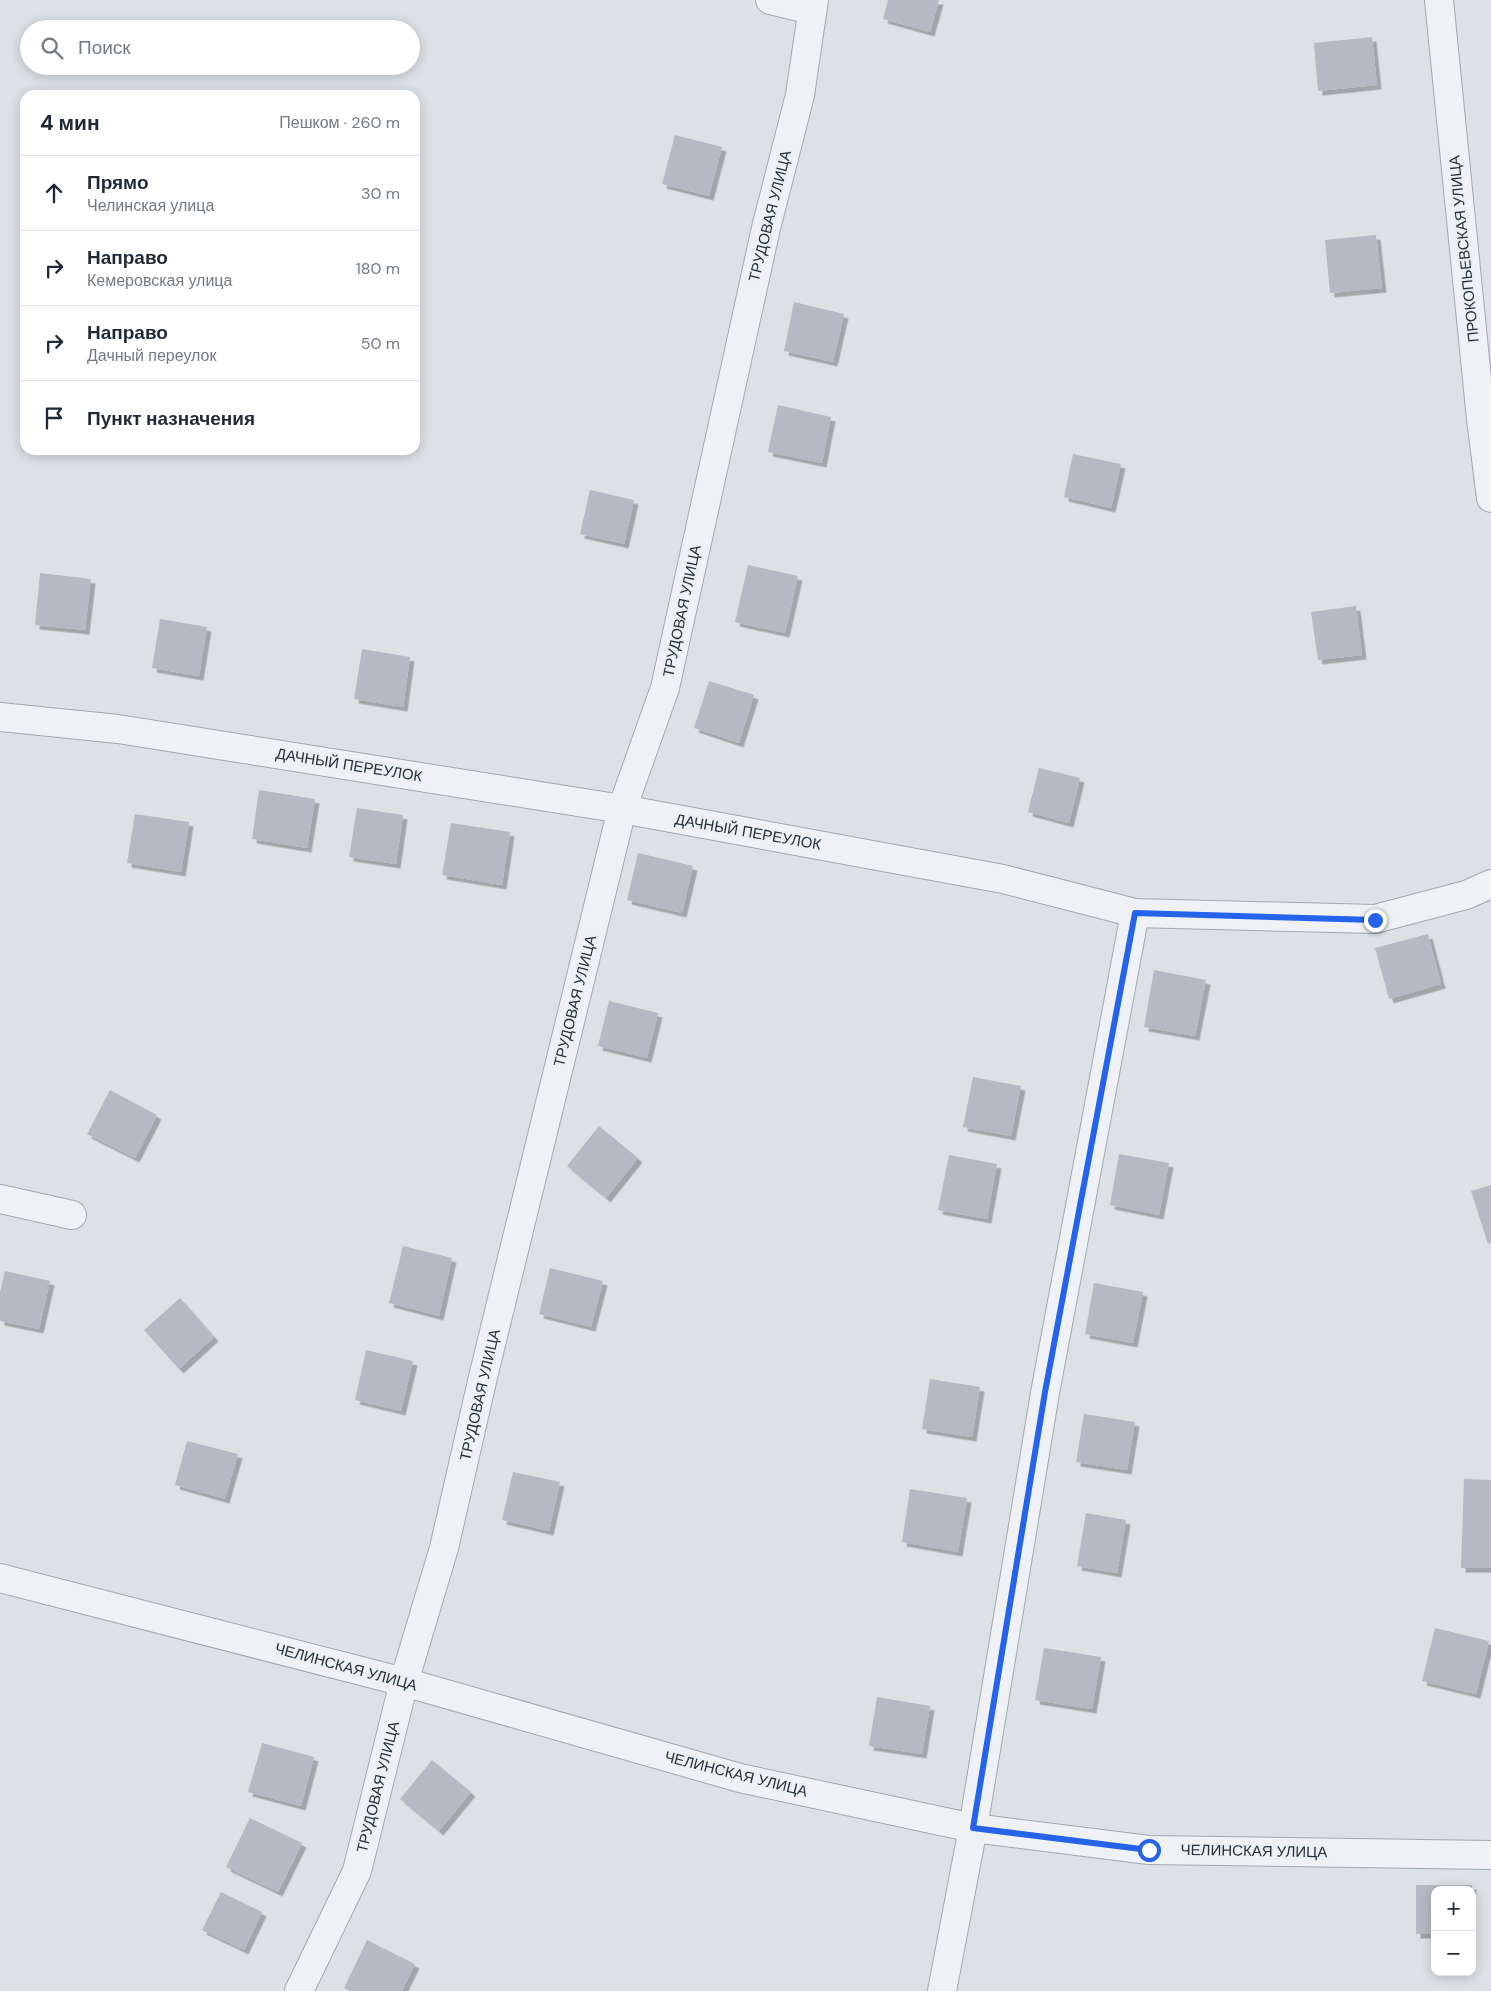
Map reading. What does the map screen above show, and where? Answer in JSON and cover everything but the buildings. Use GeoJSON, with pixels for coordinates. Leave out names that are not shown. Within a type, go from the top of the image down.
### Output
{"type":"FeatureCollection","features":[{"type":"Feature","properties":{"kind":"street"},"geometry":{"type":"LineString","coordinates":[[770,0],[813,5]]}},
{"type":"Feature","properties":{"kind":"street","name":"ПРОКОПЬЕВСКАЯ УЛИЦА"},"geometry":{"type":"LineString","coordinates":[[1439,0],[1481,419],[1491,498]]}},
{"type":"Feature","properties":{"kind":"street","name":"ТРУДОВАЯ УЛИЦА"},"geometry":{"type":"LineString","coordinates":[[299,1991],[357,1871],[404,1682],[444,1548],[488,1358],[622,809],[665,688],[766,228],[800,95],[813,5]]}},
{"type":"Feature","properties":{"kind":"street","name":"ДАЧНЫЙ ПЕРЕУЛОК"},"geometry":{"type":"LineString","coordinates":[[0,717],[118,729],[622,809],[1003,879],[1135,913],[1375,920],[1466,895],[1491,884]]}},
{"type":"Feature","properties":{"kind":"street"},"geometry":{"type":"LineString","coordinates":[[942,1991],[973,1828],[1045,1392],[1135,913]]}},
{"type":"Feature","properties":{"kind":"street"},"geometry":{"type":"LineString","coordinates":[[0,1199],[72,1215]]}},
{"type":"Feature","properties":{"kind":"street","name":"ЧЕЛИНСКАЯ УЛИЦА"},"geometry":{"type":"LineString","coordinates":[[0,1578],[404,1682],[740,1778],[973,1828],[1149,1850],[1491,1855]]}},
{"type":"Feature","properties":{"kind":"route"},"geometry":{"type":"LineString","coordinates":[[1149,1850],[973,1828],[1045,1392],[1135,913],[1375,920]]}}]}
